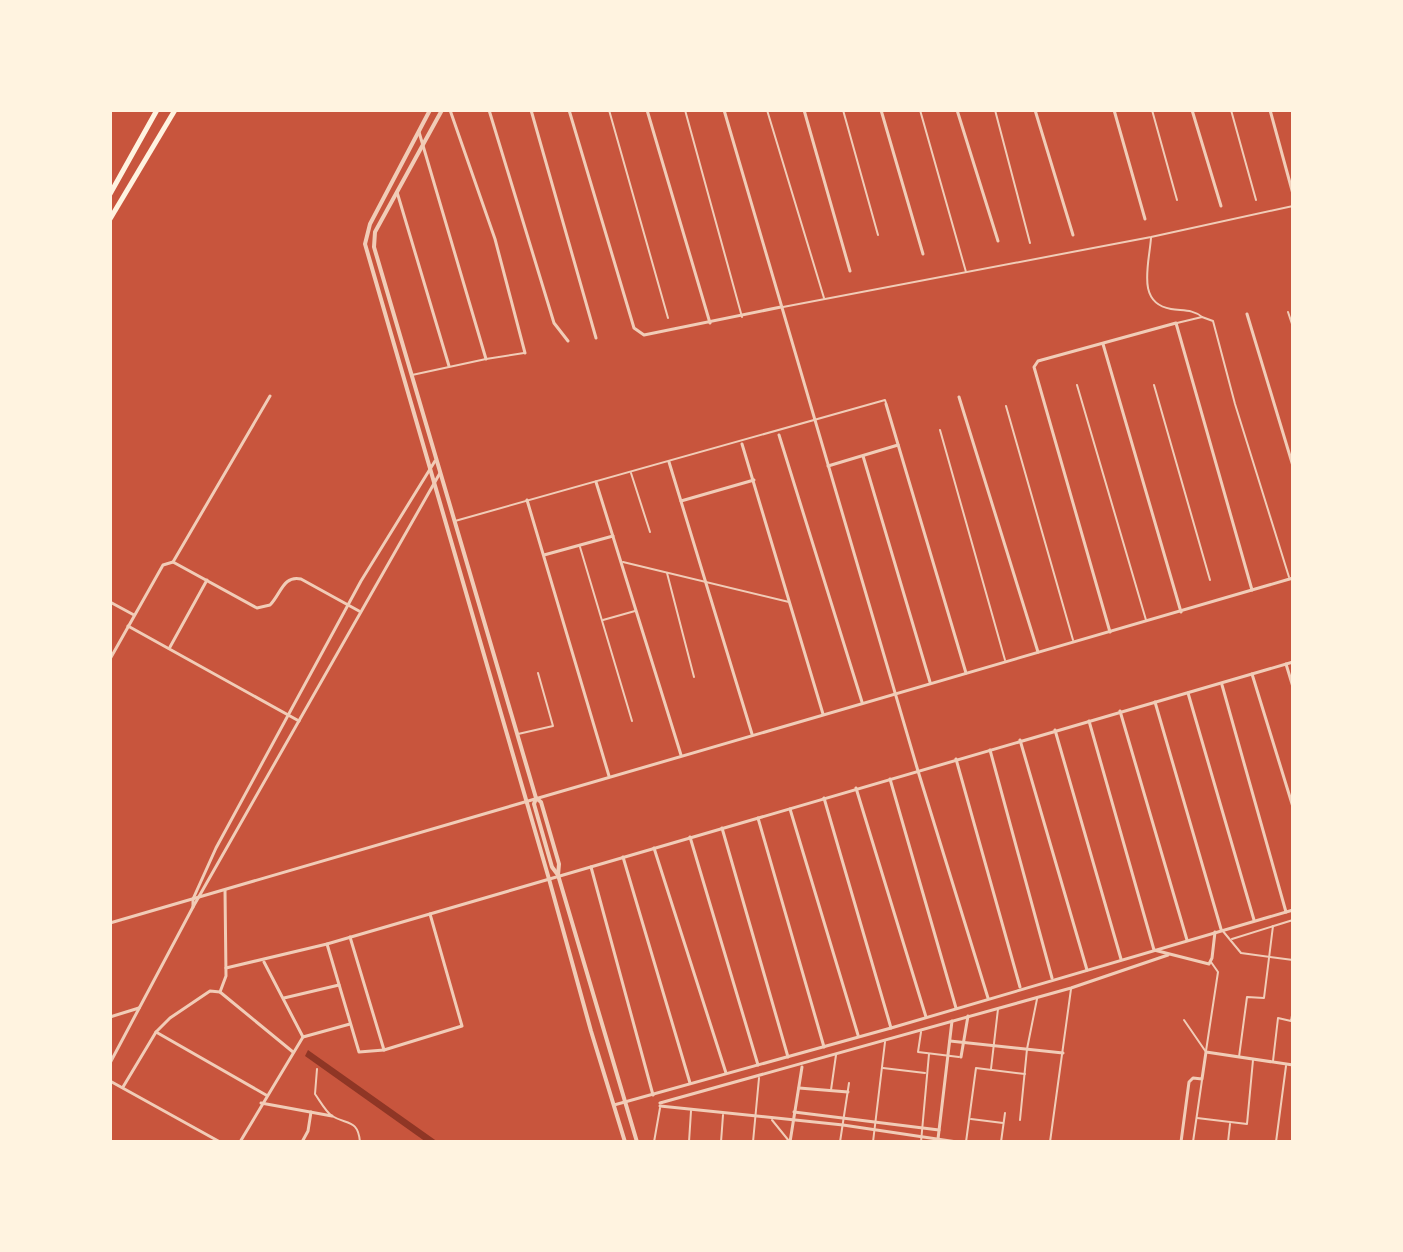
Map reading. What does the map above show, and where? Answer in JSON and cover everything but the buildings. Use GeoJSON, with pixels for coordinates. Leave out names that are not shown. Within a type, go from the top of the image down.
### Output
{"type":"FeatureCollection","features":[{"type":"Feature","properties":{"kind":"main road"},"geometry":{"type":"LineString","coordinates":[[110,194],[157,110]]}},
{"type":"Feature","properties":{"kind":"main road"},"geometry":{"type":"LineString","coordinates":[[110,219],[175,110]]}},
{"type":"Feature","properties":{"kind":"street"},"geometry":{"type":"LineString","coordinates":[[430,110],[370,224],[365,239],[367,253],[625,1142]]}},
{"type":"Feature","properties":{"kind":"street"},"geometry":{"type":"LineString","coordinates":[[442,110],[375,232],[374,247],[517,735],[536,798],[541,802],[559,864],[558,875],[637,1142]]}},
{"type":"Feature","properties":{"kind":"street"},"geometry":{"type":"LineString","coordinates":[[411,375],[525,353],[495,239],[450,110]]}},
{"type":"Feature","properties":{"kind":"street"},"geometry":{"type":"LineString","coordinates":[[489,110],[554,323],[568,341]]}},
{"type":"Feature","properties":{"kind":"street"},"geometry":{"type":"LineString","coordinates":[[531,110],[596,338]]}},
{"type":"Feature","properties":{"kind":"street"},"geometry":{"type":"LineString","coordinates":[[569,110],[634,328],[644,335],[1151,237],[1293,206]]}},
{"type":"Feature","properties":{"kind":"street"},"geometry":{"type":"LineString","coordinates":[[609,110],[668,318]]}},
{"type":"Feature","properties":{"kind":"street"},"geometry":{"type":"LineString","coordinates":[[647,110],[710,323]]}},
{"type":"Feature","properties":{"kind":"street"},"geometry":{"type":"LineString","coordinates":[[685,110],[742,317]]}},
{"type":"Feature","properties":{"kind":"street"},"geometry":{"type":"LineString","coordinates":[[724,110],[918,771],[988,998]]}},
{"type":"Feature","properties":{"kind":"street"},"geometry":{"type":"LineString","coordinates":[[767,110],[824,299]]}},
{"type":"Feature","properties":{"kind":"street"},"geometry":{"type":"LineString","coordinates":[[804,110],[850,271]]}},
{"type":"Feature","properties":{"kind":"street"},"geometry":{"type":"LineString","coordinates":[[843,110],[878,235]]}},
{"type":"Feature","properties":{"kind":"street"},"geometry":{"type":"LineString","coordinates":[[881,110],[923,254]]}},
{"type":"Feature","properties":{"kind":"street"},"geometry":{"type":"LineString","coordinates":[[920,110],[967,273]]}},
{"type":"Feature","properties":{"kind":"street"},"geometry":{"type":"LineString","coordinates":[[957,110],[998,241]]}},
{"type":"Feature","properties":{"kind":"street"},"geometry":{"type":"LineString","coordinates":[[995,110],[1030,243]]}},
{"type":"Feature","properties":{"kind":"street"},"geometry":{"type":"LineString","coordinates":[[1035,110],[1073,235]]}},
{"type":"Feature","properties":{"kind":"street"},"geometry":{"type":"LineString","coordinates":[[1114,110],[1145,219]]}},
{"type":"Feature","properties":{"kind":"street"},"geometry":{"type":"LineString","coordinates":[[1152,110],[1177,200]]}},
{"type":"Feature","properties":{"kind":"street"},"geometry":{"type":"LineString","coordinates":[[1192,110],[1221,206]]}},
{"type":"Feature","properties":{"kind":"street"},"geometry":{"type":"LineString","coordinates":[[1231,110],[1256,200]]}},
{"type":"Feature","properties":{"kind":"street"},"geometry":{"type":"LineString","coordinates":[[1270,110],[1293,194]]}},
{"type":"Feature","properties":{"kind":"street"},"geometry":{"type":"LineString","coordinates":[[419,132],[486,359]]}},
{"type":"Feature","properties":{"kind":"street"},"geometry":{"type":"LineString","coordinates":[[397,192],[449,366]]}},
{"type":"Feature","properties":{"kind":"street"},"geometry":{"type":"LineString","coordinates":[[110,923],[1291,578],[1235,404],[1213,321],[1193,312],[1157,305],[1149,297],[1151,237]]}},
{"type":"Feature","properties":{"kind":"street"},"geometry":{"type":"LineString","coordinates":[[1288,312],[1293,327]]}},
{"type":"Feature","properties":{"kind":"street"},"geometry":{"type":"LineString","coordinates":[[1247,314],[1293,466]]}},
{"type":"Feature","properties":{"kind":"street"},"geometry":{"type":"LineString","coordinates":[[1110,632],[1035,370],[1036,362],[1202,317]]}},
{"type":"Feature","properties":{"kind":"street"},"geometry":{"type":"LineString","coordinates":[[1176,323],[1252,590]]}},
{"type":"Feature","properties":{"kind":"street"},"geometry":{"type":"LineString","coordinates":[[1103,344],[1181,612]]}},
{"type":"Feature","properties":{"kind":"street"},"geometry":{"type":"LineString","coordinates":[[1077,385],[1147,621]]}},
{"type":"Feature","properties":{"kind":"street"},"geometry":{"type":"LineString","coordinates":[[1154,385],[1210,580]]}},
{"type":"Feature","properties":{"kind":"street"},"geometry":{"type":"LineString","coordinates":[[110,659],[163,565],[173,562],[270,396]]}},
{"type":"Feature","properties":{"kind":"street"},"geometry":{"type":"LineString","coordinates":[[959,397],[1038,652]]}},
{"type":"Feature","properties":{"kind":"street"},"geometry":{"type":"LineString","coordinates":[[454,521],[885,400],[966,673]]}},
{"type":"Feature","properties":{"kind":"street"},"geometry":{"type":"LineString","coordinates":[[1006,406],[1073,642]]}},
{"type":"Feature","properties":{"kind":"street"},"geometry":{"type":"LineString","coordinates":[[940,430],[1005,661]]}},
{"type":"Feature","properties":{"kind":"street"},"geometry":{"type":"LineString","coordinates":[[779,435],[862,702]]}},
{"type":"Feature","properties":{"kind":"street"},"geometry":{"type":"LineString","coordinates":[[742,442],[823,714]]}},
{"type":"Feature","properties":{"kind":"street"},"geometry":{"type":"LineString","coordinates":[[828,466],[899,445]]}},
{"type":"Feature","properties":{"kind":"street"},"geometry":{"type":"LineString","coordinates":[[863,456],[931,683]]}},
{"type":"Feature","properties":{"kind":"street"},"geometry":{"type":"LineString","coordinates":[[193,907],[193,899],[216,848],[288,715],[436,460]]}},
{"type":"Feature","properties":{"kind":"street"},"geometry":{"type":"LineString","coordinates":[[669,462],[752,734]]}},
{"type":"Feature","properties":{"kind":"street"},"geometry":{"type":"LineString","coordinates":[[631,472],[650,532]]}},
{"type":"Feature","properties":{"kind":"street"},"geometry":{"type":"LineString","coordinates":[[110,1063],[193,907],[440,473]]}},
{"type":"Feature","properties":{"kind":"street"},"geometry":{"type":"LineString","coordinates":[[681,501],[754,480]]}},
{"type":"Feature","properties":{"kind":"street"},"geometry":{"type":"LineString","coordinates":[[596,482],[681,755]]}},
{"type":"Feature","properties":{"kind":"street"},"geometry":{"type":"LineString","coordinates":[[527,500],[609,777]]}},
{"type":"Feature","properties":{"kind":"street"},"geometry":{"type":"LineString","coordinates":[[544,555],[615,535]]}},
{"type":"Feature","properties":{"kind":"street"},"geometry":{"type":"LineString","coordinates":[[579,546],[632,721]]}},
{"type":"Feature","properties":{"kind":"street"},"geometry":{"type":"LineString","coordinates":[[173,562],[254,606],[262,608],[274,602],[287,580],[298,578],[361,612]]}},
{"type":"Feature","properties":{"kind":"street"},"geometry":{"type":"LineString","coordinates":[[623,562],[789,602]]}},
{"type":"Feature","properties":{"kind":"street"},"geometry":{"type":"LineString","coordinates":[[666,572],[694,677]]}},
{"type":"Feature","properties":{"kind":"street"},"geometry":{"type":"LineString","coordinates":[[169,648],[207,580]]}},
{"type":"Feature","properties":{"kind":"street"},"geometry":{"type":"LineString","coordinates":[[110,602],[134,615]]}},
{"type":"Feature","properties":{"kind":"street"},"geometry":{"type":"LineString","coordinates":[[601,621],[637,610]]}},
{"type":"Feature","properties":{"kind":"street"},"geometry":{"type":"LineString","coordinates":[[128,626],[299,721]]}},
{"type":"Feature","properties":{"kind":"street"},"geometry":{"type":"LineString","coordinates":[[226,968],[327,944],[1293,662]]}},
{"type":"Feature","properties":{"kind":"street"},"geometry":{"type":"LineString","coordinates":[[1286,664],[1293,687]]}},
{"type":"Feature","properties":{"kind":"street"},"geometry":{"type":"LineString","coordinates":[[517,735],[553,726],[538,673]]}},
{"type":"Feature","properties":{"kind":"street"},"geometry":{"type":"LineString","coordinates":[[1252,674],[1293,807]]}},
{"type":"Feature","properties":{"kind":"street"},"geometry":{"type":"LineString","coordinates":[[1222,683],[1286,912]]}},
{"type":"Feature","properties":{"kind":"street"},"geometry":{"type":"LineString","coordinates":[[1188,693],[1254,920]]}},
{"type":"Feature","properties":{"kind":"street"},"geometry":{"type":"LineString","coordinates":[[1155,702],[1221,930],[1241,953],[1293,960]]}},
{"type":"Feature","properties":{"kind":"street"},"geometry":{"type":"LineString","coordinates":[[1120,711],[1187,940]]}},
{"type":"Feature","properties":{"kind":"street"},"geometry":{"type":"LineString","coordinates":[[1089,721],[1154,950]]}},
{"type":"Feature","properties":{"kind":"street"},"geometry":{"type":"LineString","coordinates":[[1055,730],[1121,959]]}},
{"type":"Feature","properties":{"kind":"street"},"geometry":{"type":"LineString","coordinates":[[1020,740],[1087,970]]}},
{"type":"Feature","properties":{"kind":"street"},"geometry":{"type":"LineString","coordinates":[[990,750],[1052,979]]}},
{"type":"Feature","properties":{"kind":"street"},"geometry":{"type":"LineString","coordinates":[[956,759],[1021,988]]}},
{"type":"Feature","properties":{"kind":"street"},"geometry":{"type":"LineString","coordinates":[[890,779],[956,1008]]}},
{"type":"Feature","properties":{"kind":"street"},"geometry":{"type":"LineString","coordinates":[[856,788],[926,1017]]}},
{"type":"Feature","properties":{"kind":"street"},"geometry":{"type":"LineString","coordinates":[[824,798],[891,1028]]}},
{"type":"Feature","properties":{"kind":"street"},"geometry":{"type":"LineString","coordinates":[[790,809],[858,1037]]}},
{"type":"Feature","properties":{"kind":"street"},"geometry":{"type":"LineString","coordinates":[[758,818],[824,1047]]}},
{"type":"Feature","properties":{"kind":"street"},"geometry":{"type":"LineString","coordinates":[[722,828],[788,1057]]}},
{"type":"Feature","properties":{"kind":"street"},"geometry":{"type":"LineString","coordinates":[[690,837],[758,1065]]}},
{"type":"Feature","properties":{"kind":"street"},"geometry":{"type":"LineString","coordinates":[[216,848],[225,853]]}},
{"type":"Feature","properties":{"kind":"street"},"geometry":{"type":"LineString","coordinates":[[654,848],[726,1074]]}},
{"type":"Feature","properties":{"kind":"street"},"geometry":{"type":"LineString","coordinates":[[623,857],[690,1084]]}},
{"type":"Feature","properties":{"kind":"street"},"geometry":{"type":"LineString","coordinates":[[590,866],[653,1095]]}},
{"type":"Feature","properties":{"kind":"street"},"geometry":{"type":"LineString","coordinates":[[219,991],[225,981],[226,968],[225,890]]}},
{"type":"Feature","properties":{"kind":"street"},"geometry":{"type":"LineString","coordinates":[[614,1105],[891,1028],[1293,910]]}},
{"type":"Feature","properties":{"kind":"street"},"geometry":{"type":"LineString","coordinates":[[327,944],[357,1049],[361,1053],[384,1050],[462,1026],[429,913]]}},
{"type":"Feature","properties":{"kind":"street"},"geometry":{"type":"LineString","coordinates":[[1231,940],[1293,920]]}},
{"type":"Feature","properties":{"kind":"street"},"geometry":{"type":"LineString","coordinates":[[1239,1057],[1247,997],[1264,998],[1273,926]]}},
{"type":"Feature","properties":{"kind":"street"},"geometry":{"type":"LineString","coordinates":[[1193,1142],[1218,972],[1211,962],[1215,931]]}},
{"type":"Feature","properties":{"kind":"street"},"geometry":{"type":"LineString","coordinates":[[350,937],[384,1050]]}},
{"type":"Feature","properties":{"kind":"street"},"geometry":{"type":"LineString","coordinates":[[1154,950],[1203,964],[1211,962]]}},
{"type":"Feature","properties":{"kind":"street"},"geometry":{"type":"LineString","coordinates":[[660,1104],[1037,998],[1168,955]]}},
{"type":"Feature","properties":{"kind":"street"},"geometry":{"type":"LineString","coordinates":[[263,960],[302,1039]]}},
{"type":"Feature","properties":{"kind":"street"},"geometry":{"type":"LineString","coordinates":[[283,998],[339,985]]}},
{"type":"Feature","properties":{"kind":"street"},"geometry":{"type":"LineString","coordinates":[[1050,1142],[1071,988]]}},
{"type":"Feature","properties":{"kind":"street"},"geometry":{"type":"LineString","coordinates":[[123,1087],[156,1032],[170,1018],[210,991],[219,991],[293,1052]]}},
{"type":"Feature","properties":{"kind":"street"},"geometry":{"type":"LineString","coordinates":[[1020,1120],[1027,1049],[1037,998]]}},
{"type":"Feature","properties":{"kind":"street"},"geometry":{"type":"LineString","coordinates":[[110,1017],[139,1008]]}},
{"type":"Feature","properties":{"kind":"street"},"geometry":{"type":"LineString","coordinates":[[991,1069],[998,1008]]}},
{"type":"Feature","properties":{"kind":"street"},"geometry":{"type":"LineString","coordinates":[[1273,1062],[1278,1018],[1291,1021],[1293,1010]]}},
{"type":"Feature","properties":{"kind":"street"},"geometry":{"type":"LineString","coordinates":[[921,1030],[918,1052],[961,1057],[968,1016]]}},
{"type":"Feature","properties":{"kind":"street"},"geometry":{"type":"LineString","coordinates":[[1184,1020],[1206,1052],[1293,1065]]}},
{"type":"Feature","properties":{"kind":"street"},"geometry":{"type":"LineString","coordinates":[[938,1139],[952,1021]]}},
{"type":"Feature","properties":{"kind":"street"},"geometry":{"type":"LineString","coordinates":[[240,1142],[302,1039],[350,1024]]}},
{"type":"Feature","properties":{"kind":"street"},"geometry":{"type":"LineString","coordinates":[[156,1032],[266,1095]]}},
{"type":"Feature","properties":{"kind":"street"},"geometry":{"type":"LineString","coordinates":[[873,1142],[885,1040]]}},
{"type":"Feature","properties":{"kind":"street"},"geometry":{"type":"LineString","coordinates":[[950,1041],[1063,1053]]}},
{"type":"Feature","properties":{"kind":"street"},"geometry":{"type":"LineString","coordinates":[[921,1139],[929,1054]]}},
{"type":"Feature","properties":{"kind":"street"},"geometry":{"type":"LineString","coordinates":[[831,1090],[836,1055]]}},
{"type":"Feature","properties":{"kind":"street"},"geometry":{"type":"LineString","coordinates":[[1197,1118],[1247,1124],[1253,1059]]}},
{"type":"Feature","properties":{"kind":"street"},"geometry":{"type":"LineString","coordinates":[[1276,1142],[1286,1064]]}},
{"type":"Feature","properties":{"kind":"street"},"geometry":{"type":"LineString","coordinates":[[790,1142],[803,1065]]}},
{"type":"Feature","properties":{"kind":"street"},"geometry":{"type":"LineString","coordinates":[[882,1068],[927,1073]]}},
{"type":"Feature","properties":{"kind":"street"},"geometry":{"type":"LineString","coordinates":[[966,1142],[976,1068],[1025,1074]]}},
{"type":"Feature","properties":{"kind":"street"},"geometry":{"type":"LineString","coordinates":[[317,1069],[315,1094],[332,1116]]}},
{"type":"Feature","properties":{"kind":"street"},"geometry":{"type":"LineString","coordinates":[[753,1142],[759,1077]]}},
{"type":"Feature","properties":{"kind":"street"},"geometry":{"type":"LineString","coordinates":[[1181,1142],[1189,1082],[1193,1078],[1202,1079]]}},
{"type":"Feature","properties":{"kind":"street"},"geometry":{"type":"LineString","coordinates":[[110,1081],[220,1142]]}},
{"type":"Feature","properties":{"kind":"street"},"geometry":{"type":"LineString","coordinates":[[840,1142],[849,1083]]}},
{"type":"Feature","properties":{"kind":"street"},"geometry":{"type":"LineString","coordinates":[[799,1088],[848,1092]]}},
{"type":"Feature","properties":{"kind":"street"},"geometry":{"type":"LineString","coordinates":[[654,1142],[662,1092]]}},
{"type":"Feature","properties":{"kind":"street"},"geometry":{"type":"LineString","coordinates":[[261,1103],[345,1119],[359,1132],[360,1142]]}},
{"type":"Feature","properties":{"kind":"street"},"geometry":{"type":"LineString","coordinates":[[660,1104],[957,1142]]}},
{"type":"Feature","properties":{"kind":"street"},"geometry":{"type":"LineString","coordinates":[[689,1142],[691,1110]]}},
{"type":"Feature","properties":{"kind":"street"},"geometry":{"type":"LineString","coordinates":[[302,1142],[308,1131],[311,1112]]}},
{"type":"Feature","properties":{"kind":"street"},"geometry":{"type":"LineString","coordinates":[[794,1112],[939,1130]]}},
{"type":"Feature","properties":{"kind":"street"},"geometry":{"type":"LineString","coordinates":[[1001,1142],[1005,1113]]}},
{"type":"Feature","properties":{"kind":"street"},"geometry":{"type":"LineString","coordinates":[[721,1142],[723,1114]]}},
{"type":"Feature","properties":{"kind":"street"},"geometry":{"type":"LineString","coordinates":[[969,1119],[1003,1123]]}},
{"type":"Feature","properties":{"kind":"street"},"geometry":{"type":"LineString","coordinates":[[772,1120],[790,1142]]}},
{"type":"Feature","properties":{"kind":"street"},"geometry":{"type":"LineString","coordinates":[[1228,1142],[1230,1122]]}},
{"type":"Feature","properties":{"kind":"street"},"geometry":{"type":"LineString","coordinates":[[901,1142],[902,1134]]}},
{"type":"Feature","properties":{"kind":"shaded area"},"geometry":{"type":"Polygon","coordinates":[[[308,1050],[438,1142],[426,1142],[305,1056],[308,1050]]]}}]}
